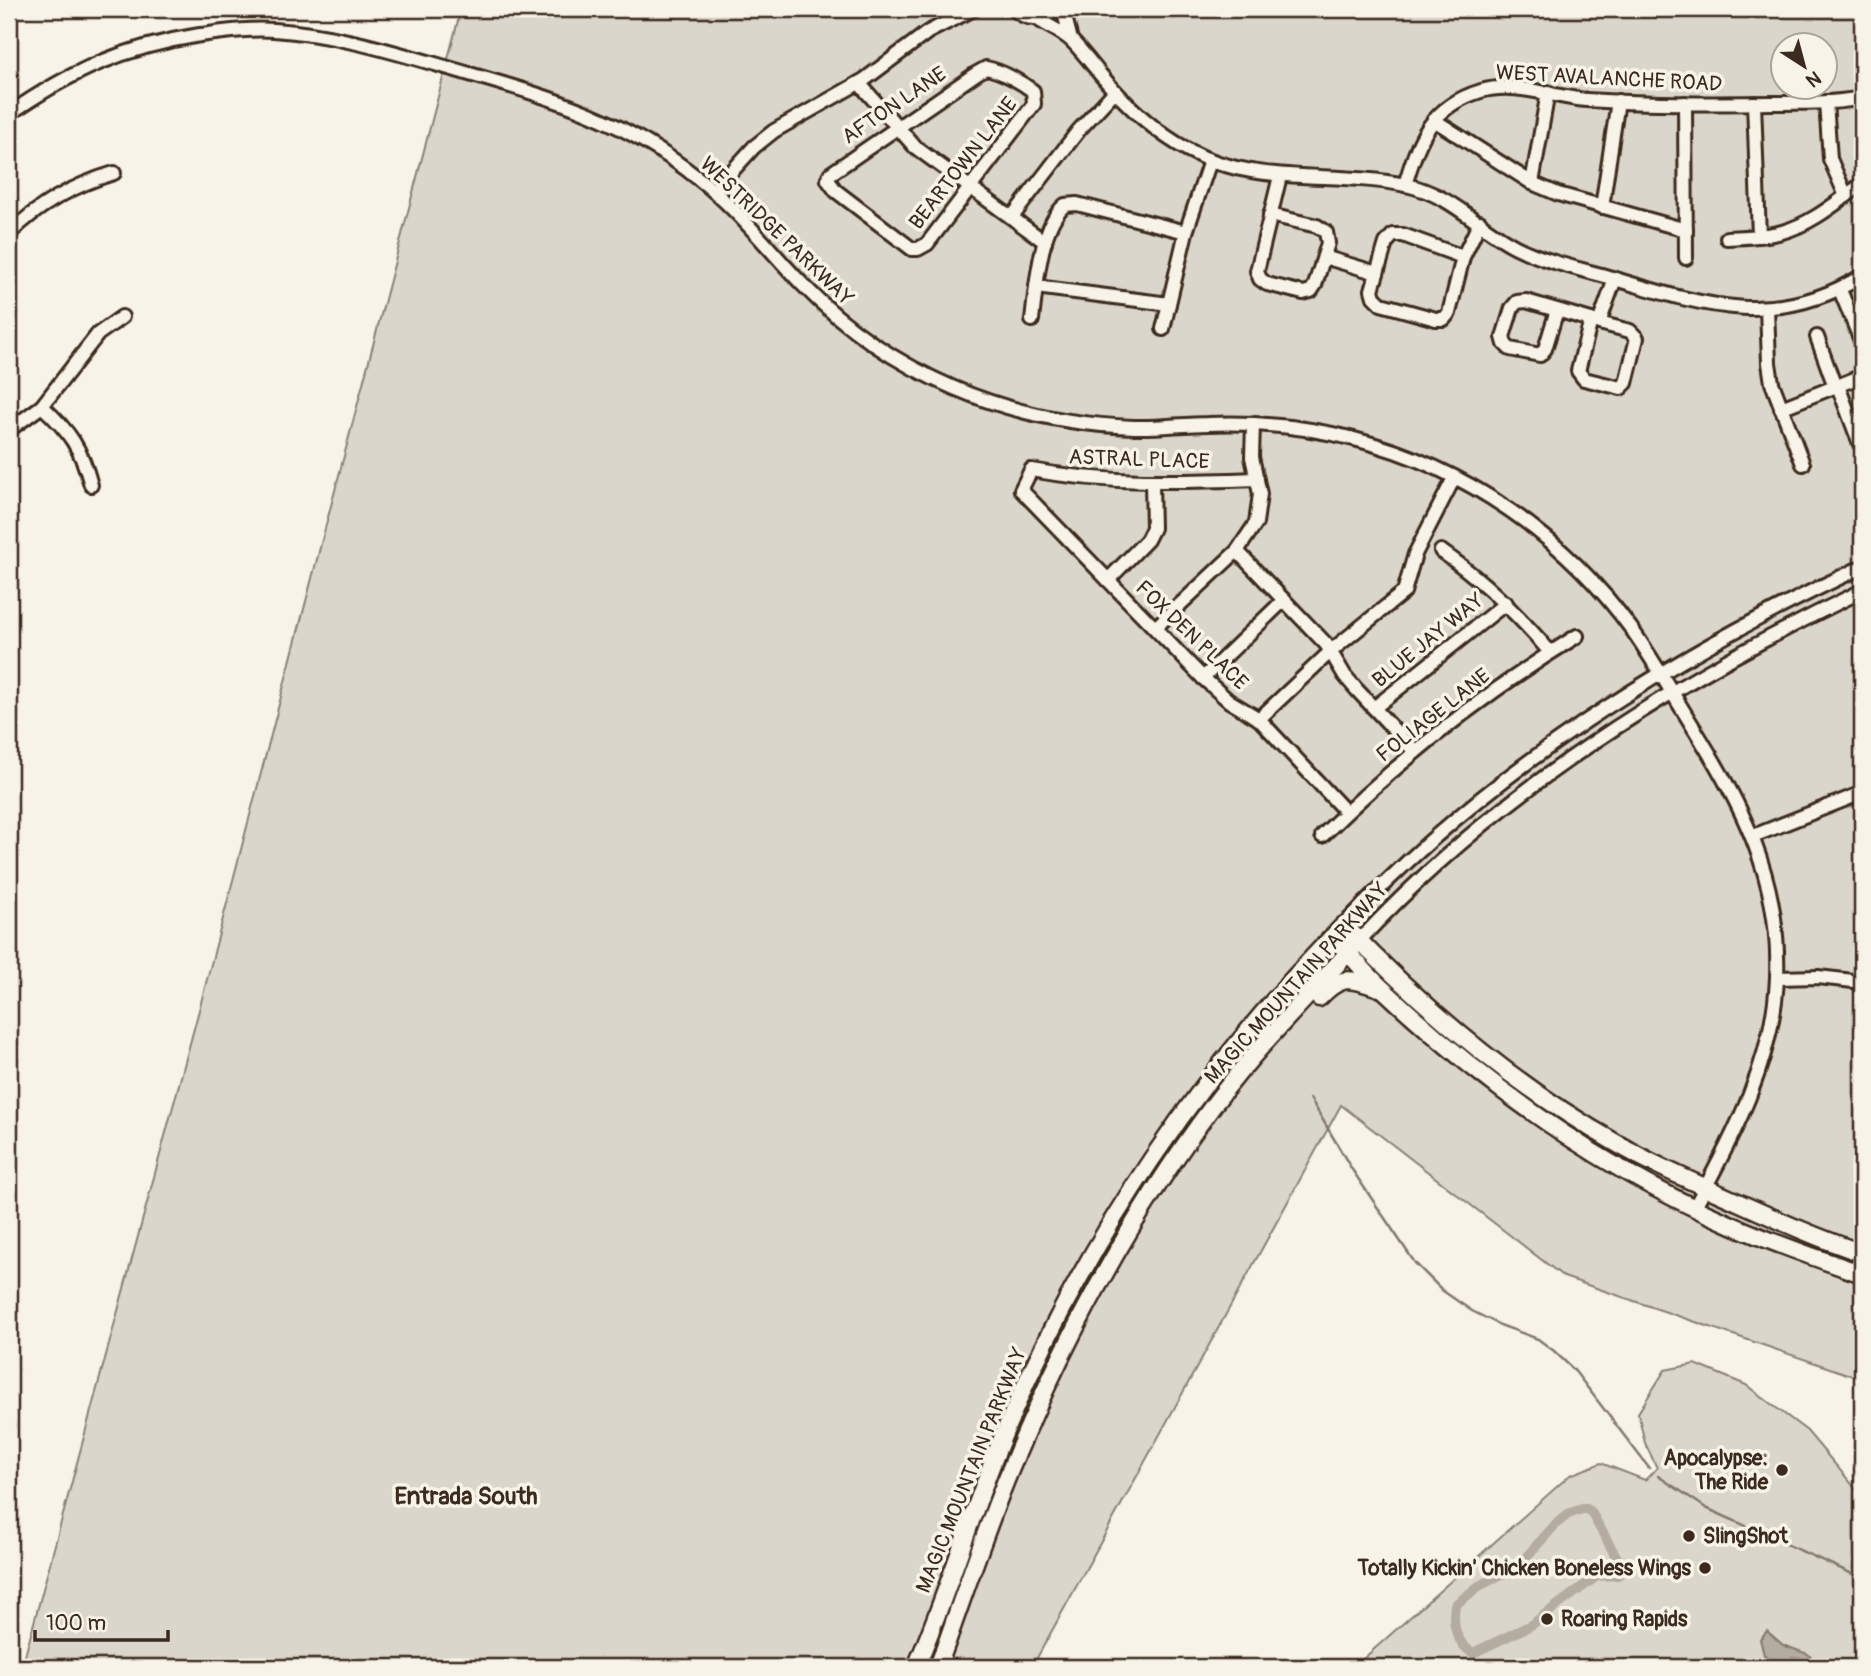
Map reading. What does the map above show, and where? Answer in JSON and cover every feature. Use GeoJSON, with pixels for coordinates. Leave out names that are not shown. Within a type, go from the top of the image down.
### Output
{"type":"FeatureCollection","features":[{"type":"Feature","properties":{"kind":"main road"},"geometry":{"type":"LineString","coordinates":[[1338,930],[1353,946],[1461,1036],[1517,1079],[1616,1143],[1705,1188],[1862,1253]]}},
{"type":"Feature","properties":{"kind":"main road","name":"MAGIC MOUNTAIN PARKWAY"},"geometry":{"type":"LineString","coordinates":[[916,1667],[971,1515],[1009,1422],[1048,1337],[1093,1254],[1141,1176],[1220,1065],[1279,993],[1338,930]]}},
{"type":"Feature","properties":{"kind":"main road"},"geometry":{"type":"LineString","coordinates":[[1353,946],[1381,988],[1455,1052],[1560,1131],[1614,1165],[1694,1208],[1765,1239],[1862,1274]]}},
{"type":"Feature","properties":{"kind":"main road","name":"MAGIC MOUNTAIN PARKWAY"},"geometry":{"type":"LineString","coordinates":[[938,1667],[1011,1468],[1051,1379],[1102,1277],[1206,1115],[1238,1075],[1353,946]]}},
{"type":"Feature","properties":{"kind":"main road"},"geometry":{"type":"LineString","coordinates":[[1289,1018],[1312,1005],[1328,989],[1342,981],[1354,979],[1381,988]]}},
{"type":"Feature","properties":{"kind":"street"},"geometry":{"type":"LineString","coordinates":[[714,191],[754,147],[774,131],[859,83],[928,32],[974,9]]}},
{"type":"Feature","properties":{"kind":"street"},"geometry":{"type":"LineString","coordinates":[[1010,9],[1037,19],[1072,40],[1132,109],[1166,137],[1210,161],[1280,176],[1367,180],[1405,185],[1444,200],[1532,254],[1722,307],[1768,308],[1800,303],[1840,290],[1862,276]]}},
{"type":"Feature","properties":{"kind":"street"},"geometry":{"type":"LineString","coordinates":[[1037,19],[1054,9]]}},
{"type":"Feature","properties":{"kind":"street"},"geometry":{"type":"LineString","coordinates":[[1063,9],[1072,40]]}},
{"type":"Feature","properties":{"kind":"street","name":"WESTRIDGE PARKWAY"},"geometry":{"type":"LineString","coordinates":[[9,114],[63,79],[130,50],[168,40],[226,31],[270,29],[367,46],[530,90],[623,128],[655,147],[714,191],[826,307],[864,337],[897,358],[960,390],[1017,410],[1091,424],[1149,427],[1253,424],[1312,430],[1356,439],[1401,453],[1478,489],[1514,512],[1574,563],[1608,599],[1660,673],[1733,793],[1753,836],[1772,909],[1777,978],[1770,1026],[1759,1068],[1740,1117],[1694,1208]]}},
{"type":"Feature","properties":{"kind":"street","name":"AFTON LANE"},"geometry":{"type":"LineString","coordinates":[[918,249],[907,247],[836,191],[828,180],[830,174],[895,127],[986,68],[998,71],[1028,88],[1035,98]]}},
{"type":"Feature","properties":{"kind":"street"},"geometry":{"type":"LineString","coordinates":[[859,83],[915,147],[1045,242]]}},
{"type":"Feature","properties":{"kind":"street","name":"WEST AVALANCHE ROAD"},"geometry":{"type":"LineString","coordinates":[[1405,185],[1416,148],[1434,120],[1463,98],[1481,91],[1500,88],[1548,92],[1583,100],[1685,103],[1826,102]]}},
{"type":"Feature","properties":{"kind":"street"},"geometry":{"type":"LineString","coordinates":[[1012,216],[1079,130],[1115,91]]}},
{"type":"Feature","properties":{"kind":"street"},"geometry":{"type":"LineString","coordinates":[[1532,183],[1548,92]]}},
{"type":"Feature","properties":{"kind":"street","name":"WEST AVALANCHE ROAD"},"geometry":{"type":"LineString","coordinates":[[1840,100],[1862,97]]}},
{"type":"Feature","properties":{"kind":"street","name":"BEARTOWN LANE"},"geometry":{"type":"LineString","coordinates":[[918,249],[927,244],[1030,111],[1035,98]]}},
{"type":"Feature","properties":{"kind":"street"},"geometry":{"type":"LineString","coordinates":[[1602,206],[1618,101]]}},
{"type":"Feature","properties":{"kind":"street"},"geometry":{"type":"LineString","coordinates":[[1826,102],[1830,159],[1846,195]]}},
{"type":"Feature","properties":{"kind":"street"},"geometry":{"type":"LineString","coordinates":[[1685,103],[1686,258]]}},
{"type":"Feature","properties":{"kind":"street"},"geometry":{"type":"LineString","coordinates":[[1754,103],[1759,236]]}},
{"type":"Feature","properties":{"kind":"street"},"geometry":{"type":"LineString","coordinates":[[1434,120],[1532,183],[1558,194],[1686,230]]}},
{"type":"Feature","properties":{"kind":"street"},"geometry":{"type":"LineString","coordinates":[[1163,329],[1185,232],[1210,161]]}},
{"type":"Feature","properties":{"kind":"street"},"geometry":{"type":"LineString","coordinates":[[9,234],[23,221],[67,191],[114,173]]}},
{"type":"Feature","properties":{"kind":"street"},"geometry":{"type":"LineString","coordinates":[[1270,215],[1322,228],[1328,237],[1315,285],[1307,292],[1263,282],[1257,271],[1270,215],[1280,176]]}},
{"type":"Feature","properties":{"kind":"street"},"geometry":{"type":"LineString","coordinates":[[1727,238],[1781,233],[1805,223],[1862,184]]}},
{"type":"Feature","properties":{"kind":"street"},"geometry":{"type":"LineString","coordinates":[[1032,320],[1045,242],[1056,215],[1065,205],[1077,204],[1185,232]]}},
{"type":"Feature","properties":{"kind":"street"},"geometry":{"type":"LineString","coordinates":[[1463,257],[1398,234],[1385,243],[1372,290],[1377,301],[1444,319],[1449,313],[1463,257],[1480,222]]}},
{"type":"Feature","properties":{"kind":"street"},"geometry":{"type":"LineString","coordinates":[[1324,257],[1377,273]]}},
{"type":"Feature","properties":{"kind":"street"},"geometry":{"type":"LineString","coordinates":[[1557,310],[1545,349],[1540,355],[1510,348],[1505,344],[1503,337],[1512,308],[1517,302],[1526,302],[1557,310],[1595,322],[1630,331],[1637,338],[1626,383],[1621,388],[1584,379],[1578,374],[1595,322],[1615,279]]}},
{"type":"Feature","properties":{"kind":"street"},"geometry":{"type":"LineString","coordinates":[[1036,286],[1169,304]]}},
{"type":"Feature","properties":{"kind":"street"},"geometry":{"type":"LineString","coordinates":[[1840,290],[1862,343]]}},
{"type":"Feature","properties":{"kind":"street"},"geometry":{"type":"LineString","coordinates":[[1768,308],[1770,373],[1803,464]]}},
{"type":"Feature","properties":{"kind":"street"},"geometry":{"type":"LineString","coordinates":[[9,430],[42,405],[98,334],[122,317]]}},
{"type":"Feature","properties":{"kind":"street"},"geometry":{"type":"LineString","coordinates":[[1817,337],[1860,444]]}},
{"type":"Feature","properties":{"kind":"street"},"geometry":{"type":"LineString","coordinates":[[1782,408],[1862,376]]}},
{"type":"Feature","properties":{"kind":"street"},"geometry":{"type":"LineString","coordinates":[[42,405],[61,423],[78,446],[91,485]]}},
{"type":"Feature","properties":{"kind":"street"},"geometry":{"type":"LineString","coordinates":[[1155,628],[1237,551],[1256,523],[1260,509],[1252,457],[1253,424]]}},
{"type":"Feature","properties":{"kind":"street","name":"ASTRAL PLACE"},"geometry":{"type":"LineString","coordinates":[[1026,480],[1031,470],[1092,480],[1152,483],[1257,479]]}},
{"type":"Feature","properties":{"kind":"street"},"geometry":{"type":"LineString","coordinates":[[1259,719],[1331,651],[1404,592],[1415,554],[1454,478]]}},
{"type":"Feature","properties":{"kind":"street","name":"FOX DEN PLACE"},"geometry":{"type":"LineString","coordinates":[[1026,480],[1021,490],[1203,678],[1229,701],[1259,719],[1346,812]]}},
{"type":"Feature","properties":{"kind":"street"},"geometry":{"type":"LineString","coordinates":[[1108,580],[1147,540],[1153,528],[1152,483]]}},
{"type":"Feature","properties":{"kind":"street"},"geometry":{"type":"LineString","coordinates":[[1237,551],[1331,651],[1345,676],[1415,752]]}},
{"type":"Feature","properties":{"kind":"street"},"geometry":{"type":"LineString","coordinates":[[1441,551],[1506,603],[1550,652]]}},
{"type":"Feature","properties":{"kind":"street","name":"MAGIC MOUNTAIN PARKWAY"},"geometry":{"type":"LineString","coordinates":[[1338,930],[1403,867],[1490,792],[1567,733],[1660,673],[1764,614],[1862,567]]}},
{"type":"Feature","properties":{"kind":"street","name":"MAGIC MOUNTAIN PARKWAY"},"geometry":{"type":"LineString","coordinates":[[1353,946],[1413,886],[1500,811],[1588,746],[1671,691],[1782,630],[1862,591]]}},
{"type":"Feature","properties":{"kind":"street"},"geometry":{"type":"LineString","coordinates":[[1203,678],[1284,600]]}},
{"type":"Feature","properties":{"kind":"street","name":"BLUE JAY WAY"},"geometry":{"type":"LineString","coordinates":[[1374,708],[1506,603]]}},
{"type":"Feature","properties":{"kind":"street","name":"FOLIAGE LANE"},"geometry":{"type":"LineString","coordinates":[[1322,836],[1415,752],[1468,710],[1577,636]]}},
{"type":"Feature","properties":{"kind":"street"},"geometry":{"type":"LineString","coordinates":[[1753,836],[1862,793]]}},
{"type":"Feature","properties":{"kind":"street"},"geometry":{"type":"LineString","coordinates":[[1777,978],[1818,977],[1862,982]]}},
{"type":"Feature","properties":{"kind":"shaded area"},"geometry":{"type":"Polygon","coordinates":[[[461,9],[1862,9],[1862,1379],[1564,1277],[1341,1105],[1032,1667],[22,1667],[199,1010],[461,9]]]}},
{"type":"Feature","properties":{"kind":"shaded area"},"geometry":{"type":"Polygon","coordinates":[[[1695,1364],[1746,1385],[1807,1431],[1862,1496],[1862,1667],[1354,1667],[1570,1475],[1601,1463],[1645,1480],[1657,1468],[1645,1443],[1638,1413],[1665,1370],[1695,1364]]]}},
{"type":"Feature","properties":{"kind":"shaded area"},"geometry":{"type":"Polygon","coordinates":[[[1767,1631],[1783,1645],[1808,1654],[1821,1667],[1780,1667],[1776,1661],[1764,1655],[1760,1639],[1767,1631]]]}},
{"type":"Feature","properties":{"kind":"waterway"},"geometry":{"type":"LineString","coordinates":[[1310,1098],[1351,1168],[1415,1263],[1443,1291],[1472,1311],[1538,1339],[1554,1351],[1574,1370],[1649,1468]]}},
{"type":"Feature","properties":{"kind":"waterway"},"geometry":{"type":"LineString","coordinates":[[1658,1476],[1706,1508],[1857,1576]]}},
{"type":"Feature","properties":{"kind":"waterway","name":"Roaring Rapids"},"geometry":{"type":"LineString","coordinates":[[1585,1508],[1591,1512],[1622,1571],[1618,1575],[1597,1576],[1531,1625],[1473,1653],[1467,1649],[1456,1632],[1455,1605],[1479,1586],[1519,1565],[1556,1524],[1568,1514],[1585,1508]]}},
{"type":"Feature","properties":{"kind":"place","name":"Apocalypse: The Ride"},"geometry":{"type":"Point","coordinates":[1782,1470]}},
{"type":"Feature","properties":{"kind":"place","name":"SlingShot"},"geometry":{"type":"Point","coordinates":[1689,1536]}},
{"type":"Feature","properties":{"kind":"place","name":"Totally Kickin' Chicken Boneless Wings"},"geometry":{"type":"Point","coordinates":[1705,1568]}},
{"type":"Feature","properties":{"kind":"place","name":"Roaring Rapids"},"geometry":{"type":"Point","coordinates":[1547,1619]}},
{"type":"Feature","properties":{"kind":"district","name":"Entrada South"},"geometry":{"type":"Point","coordinates":[466,1496]}}]}
